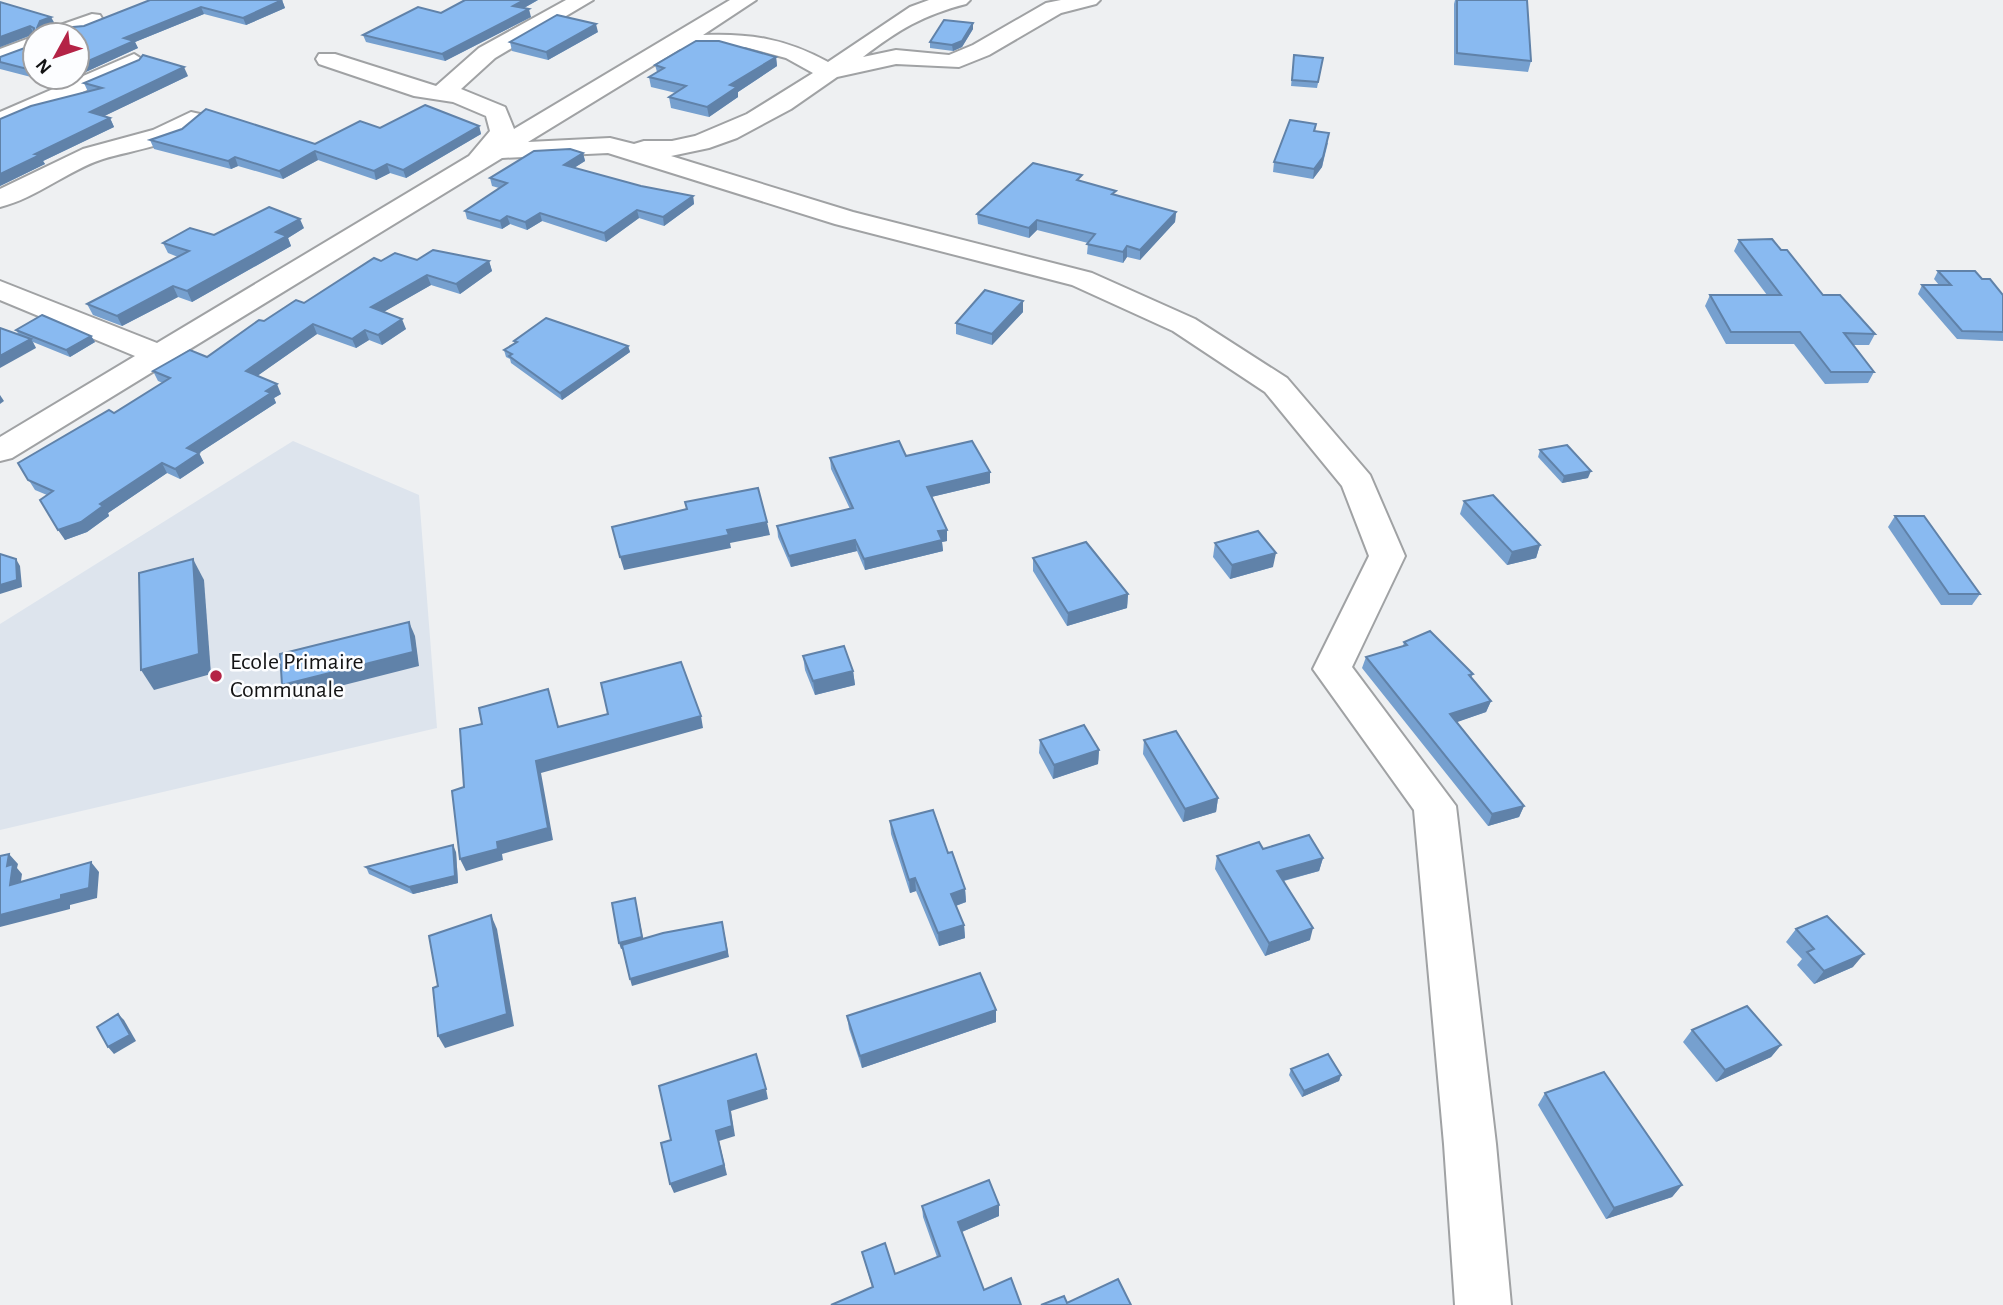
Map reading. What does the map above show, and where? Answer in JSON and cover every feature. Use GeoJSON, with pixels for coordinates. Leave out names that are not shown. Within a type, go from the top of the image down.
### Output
{"type":"FeatureCollection","features":[{"type":"Feature","properties":{"kind":"street"},"geometry":{"type":"LineString","coordinates":[[442,93],[487,53],[582,0]]}},
{"type":"Feature","properties":{"kind":"street"},"geometry":{"type":"LineString","coordinates":[[0,452],[746,0]]}},
{"type":"Feature","properties":{"kind":"street"},"geometry":{"type":"LineString","coordinates":[[486,157],[610,145],[659,150],[725,137],[828,72],[883,32],[936,2],[959,0]]}},
{"type":"Feature","properties":{"kind":"street"},"geometry":{"type":"LineString","coordinates":[[673,42],[745,40],[794,53],[828,72],[896,57],[951,62],[989,47],[1054,8],[1088,0]]}},
{"type":"Feature","properties":{"kind":"street"},"geometry":{"type":"LineString","coordinates":[[0,57],[21,49]]}},
{"type":"Feature","properties":{"kind":"street"},"geometry":{"type":"LineString","coordinates":[[327,59],[422,91],[458,95],[496,112],[503,132],[486,157]]}},
{"type":"Feature","properties":{"kind":"street"},"geometry":{"type":"LineString","coordinates":[[0,121],[134,61]]}},
{"type":"Feature","properties":{"kind":"street"},"geometry":{"type":"LineString","coordinates":[[0,200],[92,154],[162,135],[191,119]]}},
{"type":"Feature","properties":{"kind":"street"},"geometry":{"type":"LineString","coordinates":[[610,145],[844,218],[1082,279],[1174,320],[1276,385],[1358,483],[1387,556],[1332,669],[1435,806],[1471,1144],[1483,1305]]}},
{"type":"Feature","properties":{"kind":"street"},"geometry":{"type":"LineString","coordinates":[[0,290],[160,355]]}},
{"type":"Feature","properties":{"kind":"shaded area","name":"Ecole Primaire Communale"},"geometry":{"type":"Polygon","coordinates":[[[293,441],[419,495],[437,728],[0,830],[0,624],[293,441]]]}},
{"type":"Feature","properties":{"kind":"building"},"geometry":{"type":"Polygon","coordinates":[[[150,0],[282,0],[243,18],[201,7],[124,38],[134,41],[91,60],[91,23],[150,0]]]}},
{"type":"Feature","properties":{"kind":"building"},"geometry":{"type":"Polygon","coordinates":[[[465,0],[524,0],[513,6],[529,9],[442,54],[363,35],[418,7],[441,13],[465,0]]]}},
{"type":"Feature","properties":{"kind":"building"},"geometry":{"type":"Polygon","coordinates":[[[1457,0],[1527,0],[1531,61],[1457,53],[1457,0]]]}},
{"type":"Feature","properties":{"kind":"building"},"geometry":{"type":"Polygon","coordinates":[[[0,2],[51,17],[40,21],[21,21],[21,29],[0,37],[0,2]]]}},
{"type":"Feature","properties":{"kind":"building"},"geometry":{"type":"Polygon","coordinates":[[[557,15],[596,24],[546,52],[510,42],[557,15]]]}},
{"type":"Feature","properties":{"kind":"building"},"geometry":{"type":"Polygon","coordinates":[[[944,20],[973,23],[962,41],[952,45],[930,42],[944,20]]]}},
{"type":"Feature","properties":{"kind":"building"},"geometry":{"type":"Polygon","coordinates":[[[696,41],[719,41],[776,57],[730,85],[737,87],[707,107],[669,97],[686,86],[649,77],[664,68],[655,65],[696,41]]]}},
{"type":"Feature","properties":{"kind":"building"},"geometry":{"type":"Polygon","coordinates":[[[21,49],[21,67],[0,62],[0,57],[21,49]]]}},
{"type":"Feature","properties":{"kind":"building"},"geometry":{"type":"Polygon","coordinates":[[[143,55],[184,67],[90,112],[110,118],[0,174],[0,119],[31,106],[102,88],[91,85],[91,80],[139,60],[143,55]]]}},
{"type":"Feature","properties":{"kind":"building"},"geometry":{"type":"Polygon","coordinates":[[[1294,55],[1323,58],[1318,82],[1292,80],[1294,55]]]}},
{"type":"Feature","properties":{"kind":"building"},"geometry":{"type":"Polygon","coordinates":[[[425,105],[479,126],[403,170],[387,164],[374,171],[315,151],[279,171],[235,157],[228,161],[150,140],[182,129],[206,109],[315,144],[360,121],[380,128],[425,105]]]}},
{"type":"Feature","properties":{"kind":"building"},"geometry":{"type":"Polygon","coordinates":[[[1290,120],[1316,124],[1314,131],[1329,133],[1323,157],[1314,169],[1274,162],[1290,120]]]}},
{"type":"Feature","properties":{"kind":"building"},"geometry":{"type":"Polygon","coordinates":[[[570,149],[583,153],[564,165],[641,186],[693,196],[663,217],[637,210],[604,233],[540,213],[525,222],[507,216],[500,221],[465,211],[507,183],[490,178],[534,151],[570,149]]]}},
{"type":"Feature","properties":{"kind":"building"},"geometry":{"type":"Polygon","coordinates":[[[1033,163],[1082,175],[1077,180],[1116,191],[1112,194],[1176,212],[1140,250],[1127,246],[1123,252],[1087,244],[1095,234],[1037,220],[1029,228],[977,214],[1033,163]]]}},
{"type":"Feature","properties":{"kind":"building"},"geometry":{"type":"Polygon","coordinates":[[[269,207],[300,219],[276,232],[287,236],[187,291],[173,286],[117,316],[87,304],[189,251],[163,243],[190,228],[214,235],[269,207]]]}},
{"type":"Feature","properties":{"kind":"building"},"geometry":{"type":"Polygon","coordinates":[[[1772,239],[1781,250],[1787,250],[1823,295],[1840,295],[1875,334],[1844,333],[1874,372],[1831,372],[1800,332],[1731,332],[1710,295],[1781,295],[1739,240],[1772,239]]]}},
{"type":"Feature","properties":{"kind":"building"},"geometry":{"type":"Polygon","coordinates":[[[433,250],[489,261],[456,284],[427,275],[371,307],[402,319],[378,335],[365,330],[352,339],[313,324],[246,371],[277,384],[266,391],[271,393],[187,448],[199,453],[175,469],[162,463],[100,504],[103,506],[81,522],[58,530],[40,500],[53,491],[28,480],[18,463],[109,410],[114,413],[170,378],[153,371],[190,350],[207,357],[259,320],[264,321],[296,300],[304,303],[374,258],[381,261],[395,253],[417,260],[433,250]]]}},
{"type":"Feature","properties":{"kind":"building"},"geometry":{"type":"Polygon","coordinates":[[[1938,271],[1975,271],[1982,279],[1990,279],[2003,295],[2003,332],[1962,331],[1922,285],[1951,285],[1938,271]]]}},
{"type":"Feature","properties":{"kind":"building"},"geometry":{"type":"Polygon","coordinates":[[[985,290],[1023,301],[992,334],[956,323],[985,290]]]}},
{"type":"Feature","properties":{"kind":"building"},"geometry":{"type":"Polygon","coordinates":[[[42,315],[91,336],[66,350],[16,330],[42,315]]]}},
{"type":"Feature","properties":{"kind":"building"},"geometry":{"type":"Polygon","coordinates":[[[546,318],[628,346],[560,393],[504,350],[546,318]]]}},
{"type":"Feature","properties":{"kind":"building"},"geometry":{"type":"Polygon","coordinates":[[[0,328],[31,339],[0,356],[0,328]]]}},
{"type":"Feature","properties":{"kind":"building"},"geometry":{"type":"Polygon","coordinates":[[[899,441],[906,456],[972,441],[990,472],[927,487],[947,530],[938,531],[942,540],[864,559],[855,540],[789,556],[777,526],[853,508],[830,458],[899,441]]]}},
{"type":"Feature","properties":{"kind":"building"},"geometry":{"type":"Polygon","coordinates":[[[1567,445],[1591,471],[1564,476],[1540,450],[1567,445]]]}},
{"type":"Feature","properties":{"kind":"building"},"geometry":{"type":"Polygon","coordinates":[[[758,488],[767,522],[727,530],[729,535],[620,557],[612,527],[687,509],[685,502],[758,488]]]}},
{"type":"Feature","properties":{"kind":"building"},"geometry":{"type":"Polygon","coordinates":[[[1493,495],[1540,545],[1512,552],[1464,501],[1493,495]]]}},
{"type":"Feature","properties":{"kind":"building"},"geometry":{"type":"Polygon","coordinates":[[[1895,516],[1924,516],[1980,594],[1949,594],[1895,516]]]}},
{"type":"Feature","properties":{"kind":"building"},"geometry":{"type":"Polygon","coordinates":[[[1258,531],[1276,553],[1232,565],[1215,543],[1258,531]]]}},
{"type":"Feature","properties":{"kind":"building"},"geometry":{"type":"Polygon","coordinates":[[[1086,542],[1128,594],[1068,613],[1033,558],[1086,542]]]}},
{"type":"Feature","properties":{"kind":"building"},"geometry":{"type":"Polygon","coordinates":[[[0,554],[16,559],[17,580],[0,585],[0,554]]]}},
{"type":"Feature","properties":{"kind":"building"},"geometry":{"type":"Polygon","coordinates":[[[193,559],[199,654],[141,670],[139,573],[193,559]]]}},
{"type":"Feature","properties":{"kind":"building"},"geometry":{"type":"Polygon","coordinates":[[[409,622],[413,652],[282,685],[280,654],[409,622]]]}},
{"type":"Feature","properties":{"kind":"building"},"geometry":{"type":"Polygon","coordinates":[[[1430,631],[1473,674],[1469,675],[1491,701],[1450,714],[1524,806],[1492,814],[1366,657],[1407,645],[1404,642],[1430,631]]]}},
{"type":"Feature","properties":{"kind":"building"},"geometry":{"type":"Polygon","coordinates":[[[844,646],[853,671],[813,681],[803,656],[844,646]]]}},
{"type":"Feature","properties":{"kind":"building"},"geometry":{"type":"Polygon","coordinates":[[[681,662],[701,716],[536,761],[548,828],[497,842],[498,849],[460,859],[452,791],[464,787],[460,729],[482,724],[479,708],[548,689],[558,727],[608,714],[601,683],[681,662]]]}},
{"type":"Feature","properties":{"kind":"building"},"geometry":{"type":"Polygon","coordinates":[[[1084,725],[1099,750],[1054,765],[1040,740],[1084,725]]]}},
{"type":"Feature","properties":{"kind":"building"},"geometry":{"type":"Polygon","coordinates":[[[1176,731],[1218,798],[1185,809],[1144,740],[1176,731]]]}},
{"type":"Feature","properties":{"kind":"building"},"geometry":{"type":"Polygon","coordinates":[[[933,810],[948,853],[952,852],[965,889],[951,894],[964,925],[938,933],[915,878],[909,880],[890,821],[933,810]]]}},
{"type":"Feature","properties":{"kind":"building"},"geometry":{"type":"Polygon","coordinates":[[[1309,835],[1323,858],[1277,871],[1313,928],[1269,943],[1217,856],[1259,842],[1263,849],[1309,835]]]}},
{"type":"Feature","properties":{"kind":"building"},"geometry":{"type":"Polygon","coordinates":[[[453,845],[455,876],[409,887],[366,867],[453,845]]]}},
{"type":"Feature","properties":{"kind":"building"},"geometry":{"type":"Polygon","coordinates":[[[9,854],[7,866],[13,864],[10,885],[91,862],[89,888],[61,895],[61,899],[0,915],[0,856],[9,854]]]}},
{"type":"Feature","properties":{"kind":"building"},"geometry":{"type":"Polygon","coordinates":[[[635,898],[642,937],[619,943],[612,903],[635,898]]]}},
{"type":"Feature","properties":{"kind":"building"},"geometry":{"type":"Polygon","coordinates":[[[491,915],[507,1014],[438,1036],[433,988],[438,986],[429,936],[491,915]]]}},
{"type":"Feature","properties":{"kind":"building"},"geometry":{"type":"Polygon","coordinates":[[[1827,916],[1864,954],[1824,971],[1807,952],[1814,949],[1796,929],[1827,916]]]}},
{"type":"Feature","properties":{"kind":"building"},"geometry":{"type":"Polygon","coordinates":[[[722,922],[727,951],[630,979],[622,945],[663,933],[722,922]]]}},
{"type":"Feature","properties":{"kind":"building"},"geometry":{"type":"Polygon","coordinates":[[[980,973],[996,1010],[860,1056],[847,1016],[980,973]]]}},
{"type":"Feature","properties":{"kind":"building"},"geometry":{"type":"Polygon","coordinates":[[[1747,1006],[1781,1045],[1725,1070],[1692,1030],[1747,1006]]]}},
{"type":"Feature","properties":{"kind":"building"},"geometry":{"type":"Polygon","coordinates":[[[118,1014],[130,1035],[108,1047],[97,1027],[118,1014]]]}},
{"type":"Feature","properties":{"kind":"building"},"geometry":{"type":"Polygon","coordinates":[[[756,1054],[766,1089],[728,1101],[732,1126],[716,1131],[724,1165],[670,1184],[661,1143],[671,1140],[659,1086],[756,1054]]]}},
{"type":"Feature","properties":{"kind":"building"},"geometry":{"type":"Polygon","coordinates":[[[1328,1054],[1341,1075],[1304,1091],[1291,1069],[1328,1054]]]}},
{"type":"Feature","properties":{"kind":"building"},"geometry":{"type":"Polygon","coordinates":[[[1604,1072],[1682,1185],[1614,1208],[1545,1093],[1604,1072]]]}},
{"type":"Feature","properties":{"kind":"building"},"geometry":{"type":"Polygon","coordinates":[[[989,1180],[999,1205],[958,1222],[984,1290],[1011,1278],[1021,1305],[831,1305],[873,1287],[862,1252],[885,1243],[895,1274],[940,1256],[922,1206],[989,1180]]]}},
{"type":"Feature","properties":{"kind":"building"},"geometry":{"type":"Polygon","coordinates":[[[1118,1279],[1131,1305],[1041,1305],[1064,1296],[1067,1303],[1118,1279]]]}},
{"type":"Feature","properties":{"kind":"place","name":"Ecole Primaire Communale"},"geometry":{"type":"Point","coordinates":[216,676]}}]}
